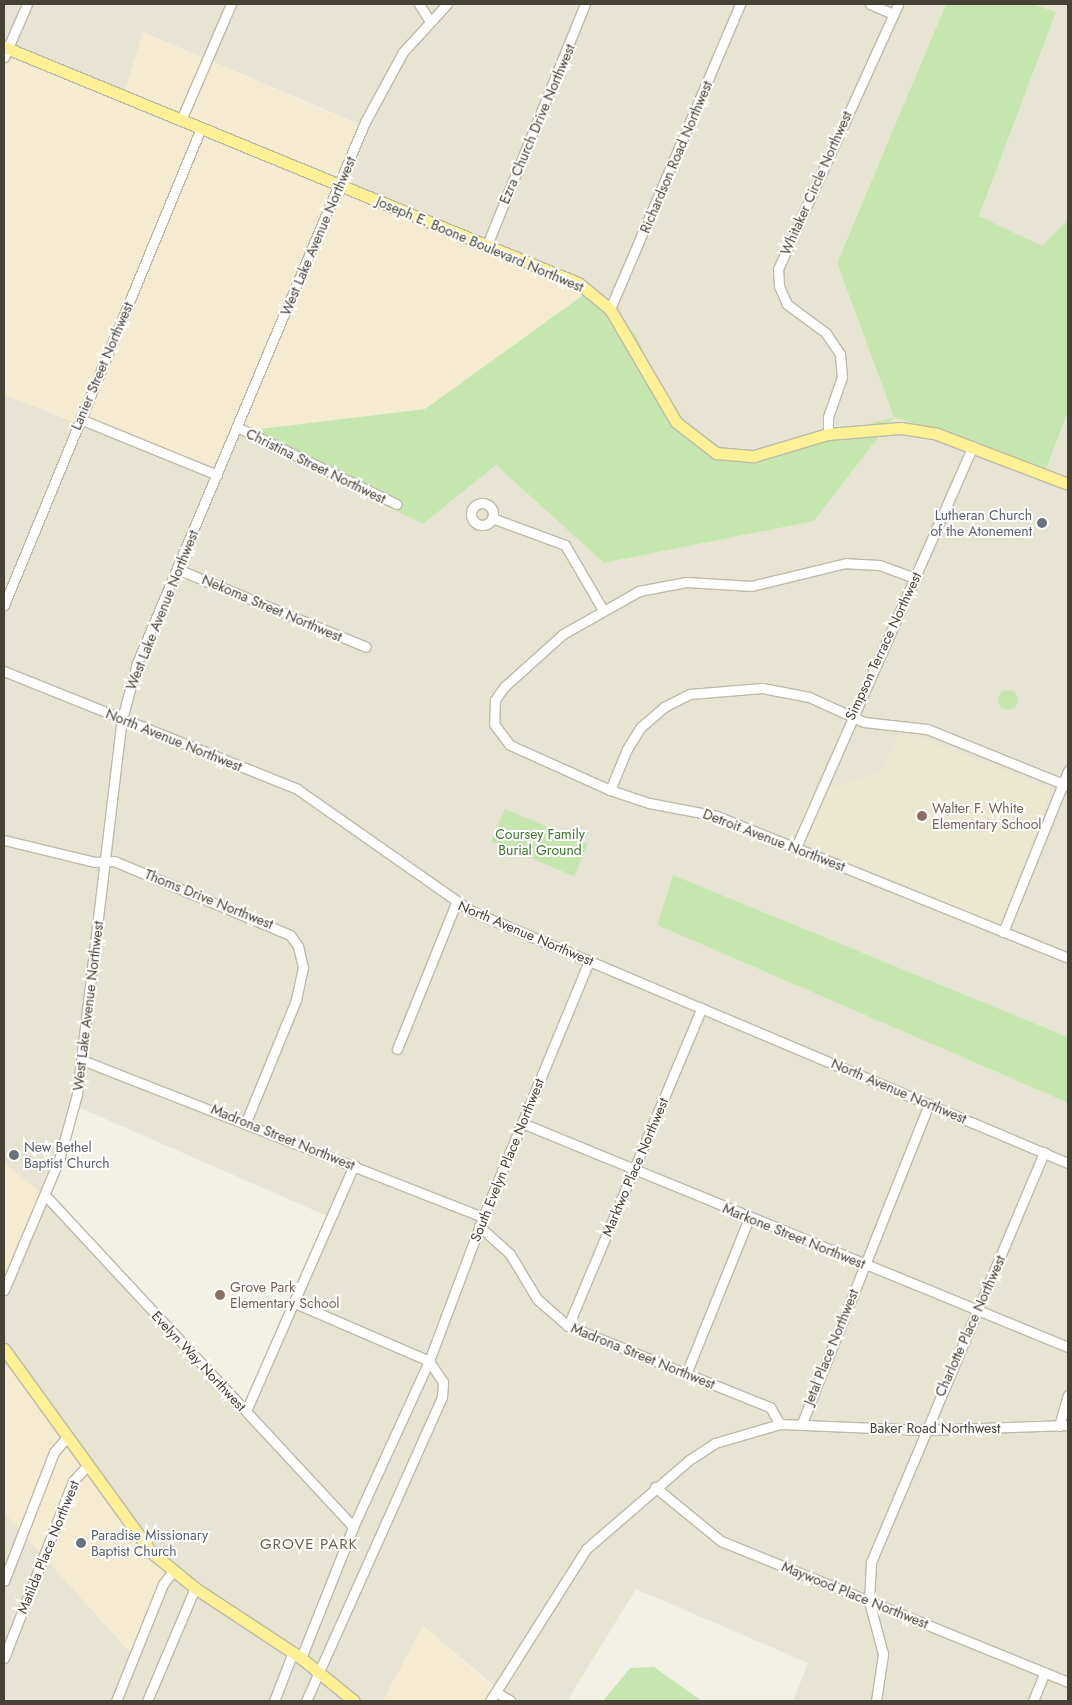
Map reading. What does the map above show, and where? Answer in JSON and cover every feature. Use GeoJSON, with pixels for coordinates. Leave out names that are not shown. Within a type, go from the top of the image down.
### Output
{"type":"FeatureCollection","features":[{"type":"Feature","properties":{"kind":"main road","name":"Joseph E. Boone Boulevard Northwest"},"geometry":{"type":"LineString","coordinates":[[5,51],[202,128],[578,283],[610,309],[665,408],[704,448],[728,456],[754,456],[828,434],[901,428],[972,446],[1068,484]]}},
{"type":"Feature","properties":{"kind":"main road"},"geometry":{"type":"LineString","coordinates":[[4,1349],[131,1531],[172,1571],[297,1655],[354,1701]]}},
{"type":"Feature","properties":{"kind":"street"},"geometry":{"type":"LineString","coordinates":[[5,51],[26,4]]}},
{"type":"Feature","properties":{"kind":"street"},"geometry":{"type":"LineString","coordinates":[[181,120],[231,4]]}},
{"type":"Feature","properties":{"kind":"street"},"geometry":{"type":"LineString","coordinates":[[419,4],[428,20]]}},
{"type":"Feature","properties":{"kind":"street","name":"West Lake Avenue Northwest"},"geometry":{"type":"LineString","coordinates":[[4,1290],[45,1195],[69,1128],[82,1060],[122,719],[137,663],[381,89],[428,20],[447,4]]}},
{"type":"Feature","properties":{"kind":"street","name":"Ezra Church Drive Northwest"},"geometry":{"type":"LineString","coordinates":[[487,245],[585,4]]}},
{"type":"Feature","properties":{"kind":"street","name":"Richardson Road Northwest"},"geometry":{"type":"LineString","coordinates":[[610,309],[740,4]]}},
{"type":"Feature","properties":{"kind":"street"},"geometry":{"type":"LineString","coordinates":[[870,4],[893,14]]}},
{"type":"Feature","properties":{"kind":"street","name":"Whitaker Circle Northwest"},"geometry":{"type":"LineString","coordinates":[[828,434],[828,417],[842,378],[840,354],[826,332],[787,304],[779,286],[778,269],[898,4]]}},
{"type":"Feature","properties":{"kind":"street","name":"Lanier Street Northwest"},"geometry":{"type":"LineString","coordinates":[[4,605],[202,128]]}},
{"type":"Feature","properties":{"kind":"street"},"geometry":{"type":"LineString","coordinates":[[80,419],[217,474]]}},
{"type":"Feature","properties":{"kind":"street","name":"Christina Street Northwest"},"geometry":{"type":"LineString","coordinates":[[237,427],[396,504]]}},
{"type":"Feature","properties":{"kind":"street","name":"Simpson Terrace Northwest"},"geometry":{"type":"LineString","coordinates":[[796,847],[851,717],[915,578],[972,446]]}},
{"type":"Feature","properties":{"kind":"street"},"geometry":{"type":"LineString","coordinates":[[492,518],[565,545],[603,610]]}},
{"type":"Feature","properties":{"kind":"street","name":"Detroit Avenue Northwest"},"geometry":{"type":"LineString","coordinates":[[915,578],[879,565],[846,563],[752,586],[663,584],[603,610],[563,634],[504,687],[492,716],[498,733],[510,746],[610,790],[649,803],[717,816],[1068,958]]}},
{"type":"Feature","properties":{"kind":"street","name":"Nekoma Street Northwest"},"geometry":{"type":"LineString","coordinates":[[177,569],[366,647]]}},
{"type":"Feature","properties":{"kind":"street","name":"North Avenue Northwest"},"geometry":{"type":"LineString","coordinates":[[4,671],[296,789],[456,903],[1068,1162]]}},
{"type":"Feature","properties":{"kind":"street"},"geometry":{"type":"LineString","coordinates":[[610,790],[641,727],[664,707],[690,694],[780,690],[878,726],[927,729],[1066,785]]}},
{"type":"Feature","properties":{"kind":"street"},"geometry":{"type":"LineString","coordinates":[[1003,932],[1066,785],[1068,771]]}},
{"type":"Feature","properties":{"kind":"street","name":"Thoms Drive Northwest"},"geometry":{"type":"LineString","coordinates":[[4,840],[106,861],[279,928],[298,946],[303,967],[296,1000],[246,1122]]}},
{"type":"Feature","properties":{"kind":"street"},"geometry":{"type":"LineString","coordinates":[[397,1049],[456,903]]}},
{"type":"Feature","properties":{"kind":"street","name":"South Evelyn Place Northwest"},"geometry":{"type":"LineString","coordinates":[[274,1701],[297,1655],[429,1361],[481,1221],[590,961]]}},
{"type":"Feature","properties":{"kind":"street","name":"Marktwo Place Northwest"},"geometry":{"type":"LineString","coordinates":[[568,1326],[702,1008]]}},
{"type":"Feature","properties":{"kind":"street","name":"Madrona Street Northwest"},"geometry":{"type":"LineString","coordinates":[[82,1060],[246,1122],[481,1221],[510,1254],[537,1299],[568,1326],[770,1407],[780,1424]]}},
{"type":"Feature","properties":{"kind":"street","name":"Jetal Place Northwest"},"geometry":{"type":"LineString","coordinates":[[802,1423],[929,1104]]}},
{"type":"Feature","properties":{"kind":"street","name":"Markone Street Northwest"},"geometry":{"type":"LineString","coordinates":[[522,1123],[633,1171],[1068,1347]]}},
{"type":"Feature","properties":{"kind":"street","name":"Charlotte Place Northwest"},"geometry":{"type":"LineString","coordinates":[[876,1701],[883,1654],[869,1601],[871,1562],[924,1430],[979,1311],[1044,1152]]}},
{"type":"Feature","properties":{"kind":"street"},"geometry":{"type":"LineString","coordinates":[[246,1411],[295,1304],[354,1166]]}},
{"type":"Feature","properties":{"kind":"street","name":"Evelyn Way Northwest"},"geometry":{"type":"LineString","coordinates":[[45,1195],[353,1527]]}},
{"type":"Feature","properties":{"kind":"street"},"geometry":{"type":"LineString","coordinates":[[686,1374],[748,1218]]}},
{"type":"Feature","properties":{"kind":"street"},"geometry":{"type":"LineString","coordinates":[[295,1304],[429,1361],[443,1382],[442,1397],[306,1701]]}},
{"type":"Feature","properties":{"kind":"street"},"geometry":{"type":"LineString","coordinates":[[1064,1425],[1068,1396]]}},
{"type":"Feature","properties":{"kind":"street","name":"Baker Road Northwest"},"geometry":{"type":"LineString","coordinates":[[490,1701],[586,1549],[655,1487],[715,1443],[780,1424],[802,1423],[924,1430],[1064,1425]]}},
{"type":"Feature","properties":{"kind":"street","name":"Matilda Place Northwest"},"geometry":{"type":"LineString","coordinates":[[4,1581],[54,1452],[66,1438]]}},
{"type":"Feature","properties":{"kind":"street","name":"Matilda Place Northwest"},"geometry":{"type":"LineString","coordinates":[[4,1658],[73,1481],[86,1467]]}},
{"type":"Feature","properties":{"kind":"street","name":"Maywood Place Northwest"},"geometry":{"type":"LineString","coordinates":[[655,1487],[721,1540],[1068,1682]]}},
{"type":"Feature","properties":{"kind":"street"},"geometry":{"type":"LineString","coordinates":[[116,1701],[162,1584],[172,1571]]}},
{"type":"Feature","properties":{"kind":"street"},"geometry":{"type":"LineString","coordinates":[[147,1701],[195,1588]]}},
{"type":"Feature","properties":{"kind":"street"},"geometry":{"type":"LineString","coordinates":[[1033,1701],[1045,1672]]}},
{"type":"Feature","properties":{"kind":"street"},"geometry":{"type":"LineString","coordinates":[[496,1692],[511,1701]]}},
{"type":"Feature","properties":{"kind":"shaded area"},"geometry":{"type":"Polygon","coordinates":[[[4,4],[946,4],[837,263],[894,416],[947,434],[1043,480],[1068,411],[1068,1037],[673,875],[657,925],[1068,1103],[1068,1701],[793,1701],[808,1663],[636,1589],[567,1701],[512,1701],[423,1626],[383,1701],[4,1701],[4,1512],[137,1660],[166,1573],[4,1361],[4,1282],[48,1199],[4,1163],[4,394],[206,475],[235,432],[423,524],[496,465],[604,563],[814,521],[894,417],[764,452],[719,455],[675,427],[586,293],[341,189],[359,124],[143,32],[123,101],[4,53],[4,4]],[[883,771],[813,794],[791,837],[883,771]],[[76,1106],[48,1199],[249,1414],[336,1220],[76,1106]]]}},
{"type":"Feature","properties":{"kind":"shaded area"},"geometry":{"type":"Polygon","coordinates":[[[1033,4],[1068,4],[1068,220],[1042,247],[979,216],[1056,12],[1033,4]]]}},
{"type":"Feature","properties":{"kind":"shaded area"},"geometry":{"type":"Polygon","coordinates":[[[143,32],[359,125],[341,188],[586,293],[425,409],[235,432],[206,475],[4,394],[4,53],[122,101],[143,32]]]}},
{"type":"Feature","properties":{"kind":"shaded area","name":"Walter F. White Elementary School"},"geometry":{"type":"Polygon","coordinates":[[[900,730],[1051,789],[1004,927],[791,837],[813,794],[883,771],[900,730]]]}},
{"type":"Feature","properties":{"kind":"shaded area"},"geometry":{"type":"Polygon","coordinates":[[[4,1163],[48,1199],[4,1282],[4,1163]]]}},
{"type":"Feature","properties":{"kind":"shaded area"},"geometry":{"type":"Polygon","coordinates":[[[4,1361],[167,1574],[137,1660],[4,1512],[4,1361]]]}},
{"type":"Feature","properties":{"kind":"shaded area"},"geometry":{"type":"Polygon","coordinates":[[[423,1626],[503,1696],[498,1701],[383,1701],[423,1626]]]}},
{"type":"Feature","properties":{"kind":"green space"},"geometry":{"type":"Polygon","coordinates":[[[946,4],[1033,4],[1056,12],[979,216],[1042,246],[1068,220],[1068,411],[1042,481],[947,434],[894,417],[837,263],[946,4]]]}},
{"type":"Feature","properties":{"kind":"green space"},"geometry":{"type":"Polygon","coordinates":[[[586,293],[636,335],[675,427],[719,455],[764,452],[894,417],[814,521],[604,563],[496,465],[423,524],[235,432],[425,409],[586,293]]]}},
{"type":"Feature","properties":{"kind":"green space"},"geometry":{"type":"Polygon","coordinates":[[[1008,690],[1015,693],[1018,700],[1015,707],[1008,710],[1001,707],[998,700],[1001,693],[1008,690]]]}},
{"type":"Feature","properties":{"kind":"green space","name":"Coursey Family Burial Ground"},"geometry":{"type":"Polygon","coordinates":[[[505,809],[588,844],[574,876],[491,841],[505,809]]]}},
{"type":"Feature","properties":{"kind":"green space"},"geometry":{"type":"Polygon","coordinates":[[[673,875],[1068,1037],[1068,1103],[657,925],[673,875]]]}},
{"type":"Feature","properties":{"kind":"green space"},"geometry":{"type":"Polygon","coordinates":[[[654,1667],[702,1701],[603,1701],[630,1668],[654,1667]]]}},
{"type":"Feature","properties":{"kind":"place","name":"Lutheran Church of the Atonement"},"geometry":{"type":"Point","coordinates":[1042,523]}},
{"type":"Feature","properties":{"kind":"place","name":"Walter F. White Elementary School"},"geometry":{"type":"Point","coordinates":[922,816]}},
{"type":"Feature","properties":{"kind":"place","name":"New Bethel Baptist Church"},"geometry":{"type":"Point","coordinates":[14,1155]}},
{"type":"Feature","properties":{"kind":"place","name":"Grove Park Elementary School"},"geometry":{"type":"Point","coordinates":[220,1295]}},
{"type":"Feature","properties":{"kind":"place","name":"Paradise Missionary Baptist Church"},"geometry":{"type":"Point","coordinates":[81,1543]}},
{"type":"Feature","properties":{"kind":"district","name":"GROVE PARK"},"geometry":{"type":"Point","coordinates":[309,1545]}}]}
